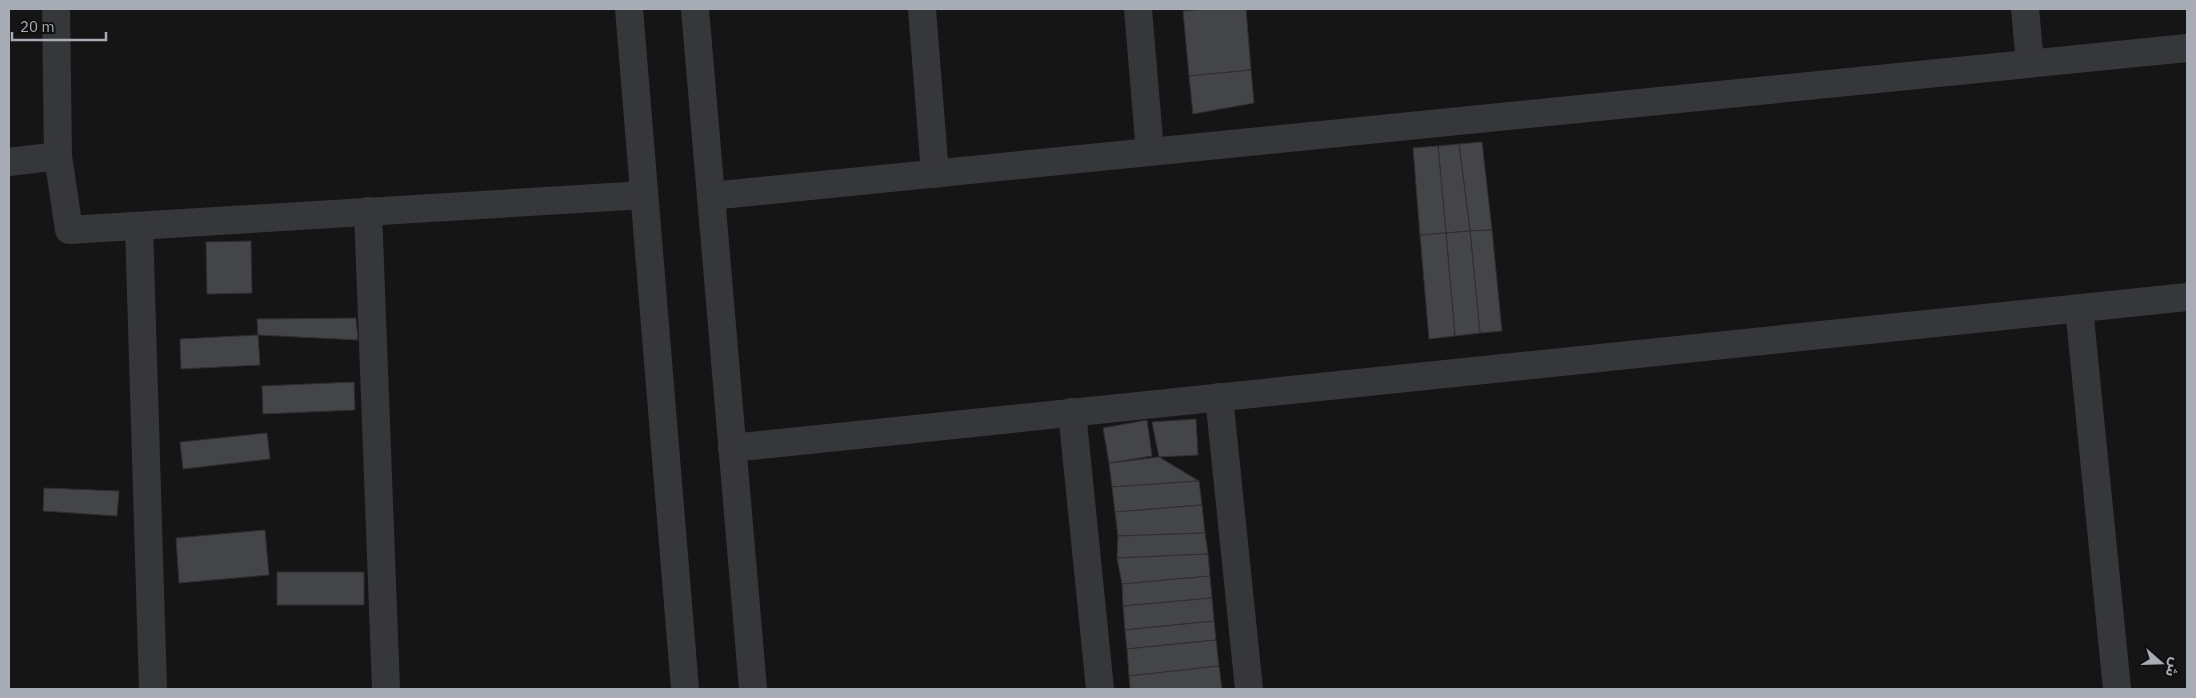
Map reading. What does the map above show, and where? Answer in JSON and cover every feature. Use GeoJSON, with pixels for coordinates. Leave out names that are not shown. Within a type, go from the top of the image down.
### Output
{"type":"FeatureCollection","features":[{"type":"Feature","properties":{"kind":"street"},"geometry":{"type":"LineString","coordinates":[[56,9],[58,156],[69,230],[644,195]]}},
{"type":"Feature","properties":{"kind":"street"},"geometry":{"type":"LineString","coordinates":[[629,9],[685,689]]}},
{"type":"Feature","properties":{"kind":"street"},"geometry":{"type":"LineString","coordinates":[[695,9],[753,689]]}},
{"type":"Feature","properties":{"kind":"street"},"geometry":{"type":"LineString","coordinates":[[922,9],[935,174]]}},
{"type":"Feature","properties":{"kind":"street"},"geometry":{"type":"LineString","coordinates":[[1138,9],[1150,152]]}},
{"type":"Feature","properties":{"kind":"street"},"geometry":{"type":"LineString","coordinates":[[2025,9],[2030,63]]}},
{"type":"Feature","properties":{"kind":"street"},"geometry":{"type":"LineString","coordinates":[[710,196],[2187,48]]}},
{"type":"Feature","properties":{"kind":"street"},"geometry":{"type":"LineString","coordinates":[[9,162],[58,156]]}},
{"type":"Feature","properties":{"kind":"street"},"geometry":{"type":"LineString","coordinates":[[368,212],[386,689]]}},
{"type":"Feature","properties":{"kind":"street"},"geometry":{"type":"LineString","coordinates":[[139,226],[153,689]]}},
{"type":"Feature","properties":{"kind":"street"},"geometry":{"type":"LineString","coordinates":[[732,448],[2187,296]]}},
{"type":"Feature","properties":{"kind":"street"},"geometry":{"type":"LineString","coordinates":[[2079,308],[2117,689]]}},
{"type":"Feature","properties":{"kind":"street"},"geometry":{"type":"LineString","coordinates":[[1220,397],[1249,689]]}},
{"type":"Feature","properties":{"kind":"street"},"geometry":{"type":"LineString","coordinates":[[1072,412],[1100,689]]}},
{"type":"Feature","properties":{"kind":"building"},"geometry":{"type":"Polygon","coordinates":[[[1246,9],[1251,70],[1189,76],[1183,11],[1246,9]]]}},
{"type":"Feature","properties":{"kind":"building"},"geometry":{"type":"Polygon","coordinates":[[[1251,70],[1254,103],[1193,114],[1189,76],[1251,70]]]}},
{"type":"Feature","properties":{"kind":"building"},"geometry":{"type":"Polygon","coordinates":[[[1482,142],[1492,230],[1470,231],[1459,144],[1482,142]]]}},
{"type":"Feature","properties":{"kind":"building"},"geometry":{"type":"Polygon","coordinates":[[[1459,144],[1470,231],[1446,233],[1438,146],[1459,144]]]}},
{"type":"Feature","properties":{"kind":"building"},"geometry":{"type":"Polygon","coordinates":[[[1438,146],[1446,233],[1420,235],[1413,148],[1438,146]]]}},
{"type":"Feature","properties":{"kind":"building"},"geometry":{"type":"Polygon","coordinates":[[[1492,230],[1502,331],[1480,333],[1470,231],[1492,230]]]}},
{"type":"Feature","properties":{"kind":"building"},"geometry":{"type":"Polygon","coordinates":[[[1470,231],[1480,333],[1455,336],[1446,233],[1470,231]]]}},
{"type":"Feature","properties":{"kind":"building"},"geometry":{"type":"Polygon","coordinates":[[[1446,233],[1455,336],[1429,339],[1420,235],[1446,233]]]}},
{"type":"Feature","properties":{"kind":"building"},"geometry":{"type":"Polygon","coordinates":[[[251,241],[252,293],[207,294],[206,242],[251,241]]]}},
{"type":"Feature","properties":{"kind":"building"},"geometry":{"type":"Polygon","coordinates":[[[356,318],[358,340],[258,335],[257,319],[356,318]]]}},
{"type":"Feature","properties":{"kind":"building"},"geometry":{"type":"Polygon","coordinates":[[[258,335],[260,365],[181,369],[180,339],[258,335]]]}},
{"type":"Feature","properties":{"kind":"building"},"geometry":{"type":"Polygon","coordinates":[[[354,382],[355,410],[263,414],[262,386],[354,382]]]}},
{"type":"Feature","properties":{"kind":"building"},"geometry":{"type":"Polygon","coordinates":[[[1196,419],[1198,455],[1159,457],[1152,422],[1196,419]]]}},
{"type":"Feature","properties":{"kind":"building"},"geometry":{"type":"Polygon","coordinates":[[[1147,420],[1152,456],[1109,463],[1103,428],[1147,420]]]}},
{"type":"Feature","properties":{"kind":"building"},"geometry":{"type":"Polygon","coordinates":[[[267,433],[270,459],[183,469],[180,442],[267,433]]]}},
{"type":"Feature","properties":{"kind":"building"},"geometry":{"type":"Polygon","coordinates":[[[1159,457],[1199,481],[1112,487],[1109,463],[1159,457]]]}},
{"type":"Feature","properties":{"kind":"building"},"geometry":{"type":"Polygon","coordinates":[[[1199,481],[1202,505],[1115,512],[1112,487],[1199,481]]]}},
{"type":"Feature","properties":{"kind":"building"},"geometry":{"type":"Polygon","coordinates":[[[44,488],[119,491],[117,516],[43,511],[44,488]]]}},
{"type":"Feature","properties":{"kind":"building"},"geometry":{"type":"Polygon","coordinates":[[[1202,505],[1205,533],[1118,536],[1115,512],[1202,505]]]}},
{"type":"Feature","properties":{"kind":"building"},"geometry":{"type":"Polygon","coordinates":[[[265,530],[269,575],[179,583],[176,538],[265,530]]]}},
{"type":"Feature","properties":{"kind":"building"},"geometry":{"type":"Polygon","coordinates":[[[1205,533],[1208,554],[1117,558],[1118,536],[1205,533]]]}},
{"type":"Feature","properties":{"kind":"building"},"geometry":{"type":"Polygon","coordinates":[[[1208,554],[1210,576],[1122,584],[1117,558],[1208,554]]]}},
{"type":"Feature","properties":{"kind":"building"},"geometry":{"type":"Polygon","coordinates":[[[277,572],[364,572],[364,605],[277,605],[277,572]]]}},
{"type":"Feature","properties":{"kind":"building"},"geometry":{"type":"Polygon","coordinates":[[[1210,576],[1212,598],[1123,606],[1122,584],[1210,576]]]}},
{"type":"Feature","properties":{"kind":"building"},"geometry":{"type":"Polygon","coordinates":[[[1212,598],[1214,621],[1125,630],[1123,606],[1212,598]]]}},
{"type":"Feature","properties":{"kind":"building"},"geometry":{"type":"Polygon","coordinates":[[[1214,621],[1216,640],[1127,649],[1125,630],[1214,621]]]}},
{"type":"Feature","properties":{"kind":"building"},"geometry":{"type":"Polygon","coordinates":[[[1216,640],[1219,666],[1129,676],[1127,649],[1216,640]]]}},
{"type":"Feature","properties":{"kind":"building"},"geometry":{"type":"Polygon","coordinates":[[[1219,666],[1222,689],[1130,689],[1129,676],[1219,666]]]}}]}
